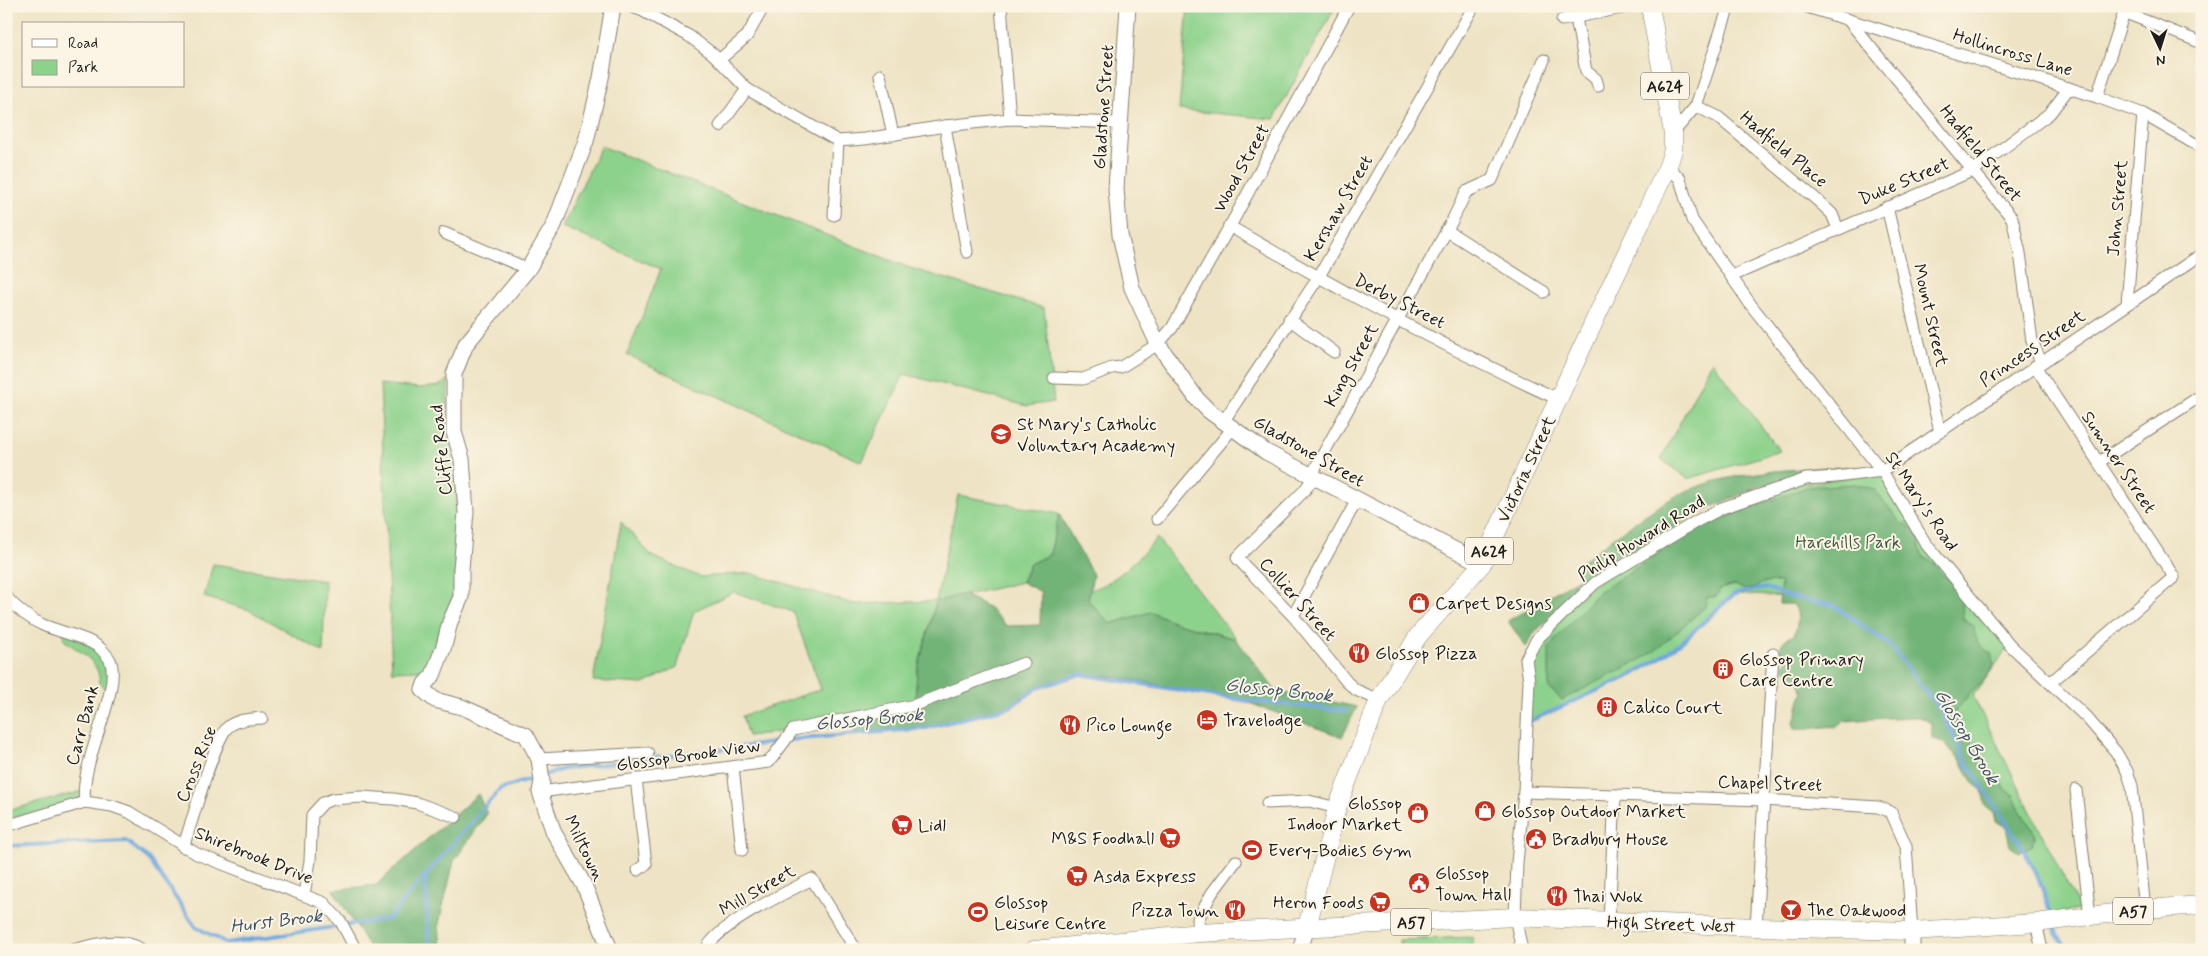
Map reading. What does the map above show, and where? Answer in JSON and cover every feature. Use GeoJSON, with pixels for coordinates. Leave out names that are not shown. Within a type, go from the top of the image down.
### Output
{"type":"FeatureCollection","features":[{"type":"Feature","properties":{"kind":"main road","name":"A624"},"geometry":{"type":"LineString","coordinates":[[1650,6],[1673,133],[1673,150],[1668,166]]}},
{"type":"Feature","properties":{"kind":"main road","name":"Victoria Street"},"geometry":{"type":"LineString","coordinates":[[1307,927],[1337,808],[1379,700],[1418,636],[1482,564],[1668,166]]}},
{"type":"Feature","properties":{"kind":"main road","name":"A57"},"geometry":{"type":"LineString","coordinates":[[2036,923],[2146,909],[2202,905]]}},
{"type":"Feature","properties":{"kind":"main road","name":"High Street West"},"geometry":{"type":"LineString","coordinates":[[1307,927],[1515,917],[1756,928],[1912,931],[2036,923]]}},
{"type":"Feature","properties":{"kind":"main road","name":"A57"},"geometry":{"type":"LineString","coordinates":[[1034,950],[1162,943],[1199,933],[1307,927]]}},
{"type":"Feature","properties":{"kind":"street","name":"Cliffe Road"},"geometry":{"type":"LineString","coordinates":[[539,761],[526,735],[462,707],[435,700],[423,690],[425,684],[433,675],[460,597],[466,512],[462,459],[454,432],[454,374],[466,344],[528,269],[554,225],[586,141],[601,78],[613,6]]}},
{"type":"Feature","properties":{"kind":"street"},"geometry":{"type":"LineString","coordinates":[[629,6],[675,27],[705,47],[747,90],[838,141],[1010,119],[1053,119],[1119,123]]}},
{"type":"Feature","properties":{"kind":"street"},"geometry":{"type":"LineString","coordinates":[[719,60],[747,36],[764,6]]}},
{"type":"Feature","properties":{"kind":"street"},"geometry":{"type":"LineString","coordinates":[[1001,6],[1010,119]]}},
{"type":"Feature","properties":{"kind":"street","name":"Gladstone Street"},"geometry":{"type":"LineString","coordinates":[[1128,6],[1116,188],[1120,235],[1132,288],[1158,344],[1197,399],[1228,425],[1266,452],[1482,564]]}},
{"type":"Feature","properties":{"kind":"street","name":"Wood Street"},"geometry":{"type":"LineString","coordinates":[[1054,378],[1073,380],[1091,377],[1112,368],[1120,367],[1158,344],[1172,328],[1349,6]]}},
{"type":"Feature","properties":{"kind":"street","name":"Kershaw Street"},"geometry":{"type":"LineString","coordinates":[[1157,519],[1228,425],[1289,319],[1318,278],[1474,6]]}},
{"type":"Feature","properties":{"kind":"street"},"geometry":{"type":"LineString","coordinates":[[1562,20],[1632,6]]}},
{"type":"Feature","properties":{"kind":"street"},"geometry":{"type":"LineString","coordinates":[[1673,133],[1696,106],[1730,6]]}},
{"type":"Feature","properties":{"kind":"street","name":"Hollincross Lane"},"geometry":{"type":"LineString","coordinates":[[1804,6],[2069,88],[2143,114],[2202,148]]}},
{"type":"Feature","properties":{"kind":"street"},"geometry":{"type":"LineString","coordinates":[[2125,8],[2128,14],[2202,43]]}},
{"type":"Feature","properties":{"kind":"street"},"geometry":{"type":"LineString","coordinates":[[2097,98],[2125,8]]}},
{"type":"Feature","properties":{"kind":"street"},"geometry":{"type":"LineString","coordinates":[[1576,18],[1586,71],[1596,79],[1598,86]]}},
{"type":"Feature","properties":{"kind":"street","name":"Hadfield Street"},"geometry":{"type":"LineString","coordinates":[[1849,20],[2012,218],[2020,253],[2032,341],[2038,364]]}},
{"type":"Feature","properties":{"kind":"street","name":"King Street"},"geometry":{"type":"LineString","coordinates":[[1237,558],[1304,490],[1466,192],[1492,180],[1544,60]]}},
{"type":"Feature","properties":{"kind":"street"},"geometry":{"type":"LineString","coordinates":[[880,76],[893,135]]}},
{"type":"Feature","properties":{"kind":"street","name":"Duke Street"},"geometry":{"type":"LineString","coordinates":[[1732,276],[1974,170],[2050,112],[2069,88]]}},
{"type":"Feature","properties":{"kind":"street"},"geometry":{"type":"LineString","coordinates":[[720,126],[747,90]]}},
{"type":"Feature","properties":{"kind":"street","name":"Hadfield Place"},"geometry":{"type":"LineString","coordinates":[[1696,106],[1718,117],[1817,200],[1832,214],[1838,229]]}},
{"type":"Feature","properties":{"kind":"street","name":"John Street"},"geometry":{"type":"LineString","coordinates":[[2127,304],[2143,114]]}},
{"type":"Feature","properties":{"kind":"street"},"geometry":{"type":"LineString","coordinates":[[945,126],[967,252]]}},
{"type":"Feature","properties":{"kind":"street"},"geometry":{"type":"LineString","coordinates":[[834,215],[838,141]]}},
{"type":"Feature","properties":{"kind":"street","name":"St Mary's Road"},"geometry":{"type":"LineString","coordinates":[[1668,166],[1680,180],[1692,220],[1751,305],[1882,471],[1926,544],[2010,645],[2087,718],[2116,752],[2127,770],[2135,805],[2146,909]]}},
{"type":"Feature","properties":{"kind":"street","name":"Mount Street"},"geometry":{"type":"LineString","coordinates":[[1887,207],[1940,432]]}},
{"type":"Feature","properties":{"kind":"street","name":"Derby Street"},"geometry":{"type":"LineString","coordinates":[[1229,226],[1318,278],[1511,378],[1558,399]]}},
{"type":"Feature","properties":{"kind":"street"},"geometry":{"type":"LineString","coordinates":[[1446,230],[1544,292]]}},
{"type":"Feature","properties":{"kind":"street"},"geometry":{"type":"LineString","coordinates":[[444,233],[528,269]]}},
{"type":"Feature","properties":{"kind":"street","name":"Princess Street"},"geometry":{"type":"LineString","coordinates":[[1882,471],[2202,254]]}},
{"type":"Feature","properties":{"kind":"street"},"geometry":{"type":"LineString","coordinates":[[1289,319],[1334,352]]}},
{"type":"Feature","properties":{"kind":"street","name":"Sumner Street"},"geometry":{"type":"LineString","coordinates":[[2038,364],[2174,577],[2050,683]]}},
{"type":"Feature","properties":{"kind":"street"},"geometry":{"type":"LineString","coordinates":[[2099,462],[2202,395]]}},
{"type":"Feature","properties":{"kind":"street","name":"Philip Howard Road"},"geometry":{"type":"LineString","coordinates":[[1522,950],[1515,917],[1517,863],[1524,792],[1529,680],[1526,659],[1537,639],[1595,583],[1697,521],[1753,496],[1806,479],[1882,471]]}},
{"type":"Feature","properties":{"kind":"street"},"geometry":{"type":"LineString","coordinates":[[1293,616],[1357,500]]}},
{"type":"Feature","properties":{"kind":"street","name":"Collier Street"},"geometry":{"type":"LineString","coordinates":[[1237,558],[1293,616],[1347,682],[1356,690],[1379,700]]}},
{"type":"Feature","properties":{"kind":"street","name":"Carr Bank"},"geometry":{"type":"LineString","coordinates":[[6,598],[10,610],[99,647],[110,660],[112,680],[88,764],[83,791],[85,802]]}},
{"type":"Feature","properties":{"kind":"street"},"geometry":{"type":"LineString","coordinates":[[1756,928],[1762,800],[1773,654]]}},
{"type":"Feature","properties":{"kind":"street","name":"Glossop Brook View"},"geometry":{"type":"LineString","coordinates":[[541,786],[636,779],[769,762],[793,730],[915,705],[1024,663]]}},
{"type":"Feature","properties":{"kind":"street","name":"Cross Rise"},"geometry":{"type":"LineString","coordinates":[[183,846],[192,823],[198,798],[222,736],[228,726],[242,721],[262,718]]}},
{"type":"Feature","properties":{"kind":"street"},"geometry":{"type":"LineString","coordinates":[[539,761],[648,753]]}},
{"type":"Feature","properties":{"kind":"street","name":"Milltown"},"geometry":{"type":"LineString","coordinates":[[539,761],[541,786],[554,833],[584,884],[609,947],[612,950]]}},
{"type":"Feature","properties":{"kind":"street"},"geometry":{"type":"LineString","coordinates":[[733,767],[742,850]]}},
{"type":"Feature","properties":{"kind":"street"},"geometry":{"type":"LineString","coordinates":[[636,779],[646,864],[638,870]]}},
{"type":"Feature","properties":{"kind":"street"},"geometry":{"type":"LineString","coordinates":[[2076,790],[2090,917]]}},
{"type":"Feature","properties":{"kind":"street","name":"Chapel Street"},"geometry":{"type":"LineString","coordinates":[[1524,792],[1857,804],[1878,807],[1891,812],[1906,846],[1912,931]]}},
{"type":"Feature","properties":{"kind":"street"},"geometry":{"type":"LineString","coordinates":[[1609,921],[1615,795]]}},
{"type":"Feature","properties":{"kind":"street"},"geometry":{"type":"LineString","coordinates":[[304,894],[310,861],[312,815],[323,803],[333,799],[361,797],[394,799],[417,803],[456,816]]}},
{"type":"Feature","properties":{"kind":"street"},"geometry":{"type":"LineString","coordinates":[[1267,803],[1309,801],[1337,808]]}},
{"type":"Feature","properties":{"kind":"street","name":"Shirebrook Drive"},"geometry":{"type":"LineString","coordinates":[[6,826],[85,802],[112,806],[129,812],[197,854],[324,903],[341,922],[356,950]]}},
{"type":"Feature","properties":{"kind":"street"},"geometry":{"type":"LineString","coordinates":[[1199,933],[1198,919],[1212,893],[1236,861]]}},
{"type":"Feature","properties":{"kind":"street","name":"Mill Street"},"geometry":{"type":"LineString","coordinates":[[706,950],[710,941],[721,932],[764,905],[812,879],[856,950]]}},
{"type":"Feature","properties":{"kind":"street"},"geometry":{"type":"LineString","coordinates":[[2036,923],[2042,950]]}},
{"type":"Feature","properties":{"kind":"street"},"geometry":{"type":"LineString","coordinates":[[1300,950],[1307,927]]}},
{"type":"Feature","properties":{"kind":"street"},"geometry":{"type":"LineString","coordinates":[[1912,931],[1912,950]]}},
{"type":"Feature","properties":{"kind":"street"},"geometry":{"type":"LineString","coordinates":[[73,950],[110,942],[138,946],[143,950]]}},
{"type":"Feature","properties":{"kind":"green space"},"geometry":{"type":"Polygon","coordinates":[[[1188,6],[1336,6],[1274,119],[1179,110],[1188,6]]]}},
{"type":"Feature","properties":{"kind":"green space"},"geometry":{"type":"Polygon","coordinates":[[[601,146],[910,268],[1044,308],[1054,402],[1027,406],[904,374],[862,462],[627,355],[661,269],[562,227],[601,146]]]}},
{"type":"Feature","properties":{"kind":"green space"},"geometry":{"type":"Polygon","coordinates":[[[1712,361],[1780,451],[1688,479],[1661,459],[1712,361]]]}},
{"type":"Feature","properties":{"kind":"green space"},"geometry":{"type":"Polygon","coordinates":[[[448,379],[446,431],[456,462],[460,495],[454,594],[427,665],[420,670],[392,671],[380,384],[420,388],[439,386],[448,379]]]}},
{"type":"Feature","properties":{"kind":"green space"},"geometry":{"type":"Polygon","coordinates":[[[1857,467],[1803,474],[1753,489],[1693,515],[1589,580],[1534,633],[1526,647],[1508,621],[1582,576],[1574,567],[1643,516],[1687,491],[1734,477],[1759,473],[1810,468],[1857,467]]]}},
{"type":"Feature","properties":{"kind":"green space","name":"Harehills Park"},"geometry":{"type":"Polygon","coordinates":[[[1882,471],[1926,544],[2010,645],[1973,696],[2080,910],[2051,914],[2037,874],[2020,843],[1950,731],[1790,597],[1734,594],[1684,640],[1657,660],[1631,675],[1526,723],[1526,659],[1537,639],[1595,583],[1697,521],[1778,488],[1882,471]]]}},
{"type":"Feature","properties":{"kind":"green space","name":"Harehills Park"},"geometry":{"type":"Polygon","coordinates":[[[1855,484],[1874,489],[1902,524],[1912,528],[1920,539],[1919,548],[1924,558],[1934,563],[1943,576],[1949,578],[1965,599],[1962,606],[1963,619],[1974,627],[1979,643],[1991,653],[1994,665],[1983,682],[1977,685],[1953,714],[1962,733],[1970,740],[1980,766],[1996,773],[2005,789],[2013,794],[2018,807],[2036,835],[2031,846],[2018,852],[2010,846],[2006,827],[1996,821],[1994,812],[1985,805],[1982,790],[1973,783],[1960,759],[1942,742],[1932,738],[1931,723],[1920,717],[1844,721],[1837,727],[1795,729],[1793,722],[1803,693],[1798,678],[1789,673],[1783,666],[1787,659],[1780,651],[1784,641],[1794,635],[1797,615],[1793,604],[1779,604],[1781,582],[1762,583],[1757,587],[1745,590],[1735,585],[1720,589],[1717,596],[1707,598],[1705,607],[1656,650],[1640,660],[1562,700],[1549,688],[1549,647],[1598,592],[1700,527],[1807,487],[1855,484]]]}},
{"type":"Feature","properties":{"kind":"green space"},"geometry":{"type":"Polygon","coordinates":[[[958,495],[1059,514],[1050,554],[1030,564],[1022,582],[936,602],[917,671],[915,705],[838,724],[748,736],[742,716],[821,689],[793,612],[734,592],[694,611],[677,667],[644,684],[593,681],[621,522],[652,556],[700,577],[750,573],[854,604],[936,601],[958,495]]]}},
{"type":"Feature","properties":{"kind":"green space"},"geometry":{"type":"Polygon","coordinates":[[[1059,514],[1093,575],[1088,600],[1110,624],[1151,612],[1177,623],[1236,639],[1275,690],[1357,707],[1342,737],[1241,700],[1117,677],[1080,674],[1037,687],[1010,707],[926,728],[859,733],[838,724],[915,705],[917,671],[936,602],[963,594],[988,607],[1007,626],[1040,625],[1041,592],[1022,582],[1030,564],[1050,554],[1059,514]]]}},
{"type":"Feature","properties":{"kind":"green space"},"geometry":{"type":"Polygon","coordinates":[[[1157,538],[1236,639],[1177,623],[1151,612],[1110,624],[1088,600],[1090,590],[1119,575],[1157,538]]]}},
{"type":"Feature","properties":{"kind":"green space"},"geometry":{"type":"Polygon","coordinates":[[[213,564],[325,581],[323,652],[249,610],[204,597],[213,564]]]}},
{"type":"Feature","properties":{"kind":"green space"},"geometry":{"type":"Polygon","coordinates":[[[63,632],[110,660],[109,692],[100,683],[99,675],[93,663],[83,653],[64,640],[63,632]]]}},
{"type":"Feature","properties":{"kind":"green space"},"geometry":{"type":"Polygon","coordinates":[[[83,791],[85,802],[6,826],[6,811],[83,791]]]}},
{"type":"Feature","properties":{"kind":"green space"},"geometry":{"type":"Polygon","coordinates":[[[478,794],[487,814],[454,861],[439,923],[441,950],[371,950],[333,890],[376,885],[478,794]]]}},
{"type":"Feature","properties":{"kind":"green space"},"geometry":{"type":"Polygon","coordinates":[[[1473,937],[1474,950],[1400,950],[1399,940],[1473,937]]]}},
{"type":"Feature","properties":{"kind":"waterway","name":"Glossop Brook"},"geometry":{"type":"LineString","coordinates":[[1528,722],[1632,675],[1657,660],[1684,640],[1734,594],[1766,588],[1790,597],[1833,605],[1890,645],[1941,711],[1968,765],[2020,843],[2037,874],[2052,916]]}},
{"type":"Feature","properties":{"kind":"waterway","name":"Glossop Brook"},"geometry":{"type":"LineString","coordinates":[[789,740],[926,728],[1010,707],[1037,688],[1080,674],[1241,700],[1347,711]]}},
{"type":"Feature","properties":{"kind":"waterway","name":"Glossop Brook"},"geometry":{"type":"LineString","coordinates":[[544,775],[563,769],[780,742]]}},
{"type":"Feature","properties":{"kind":"waterway","name":"Hurst Brook"},"geometry":{"type":"LineString","coordinates":[[6,846],[126,841],[148,858],[196,927],[226,943],[388,919],[500,789],[538,777]]}},
{"type":"Feature","properties":{"kind":"waterway"},"geometry":{"type":"LineString","coordinates":[[425,876],[429,950]]}},
{"type":"Feature","properties":{"kind":"waterway","name":"Glossop Brook"},"geometry":{"type":"LineString","coordinates":[[2054,925],[2058,936],[2068,950]]}},
{"type":"Feature","properties":{"kind":"place","name":"St Mary's Catholic Voluntary Academy"},"geometry":{"type":"Point","coordinates":[1001,434]}},
{"type":"Feature","properties":{"kind":"place","name":"Carpet Designs"},"geometry":{"type":"Point","coordinates":[1419,603]}},
{"type":"Feature","properties":{"kind":"place","name":"Glossop Pizza"},"geometry":{"type":"Point","coordinates":[1359,653]}},
{"type":"Feature","properties":{"kind":"place","name":"Glossop Primary Care Centre"},"geometry":{"type":"Point","coordinates":[1723,669]}},
{"type":"Feature","properties":{"kind":"place","name":"Calico Court"},"geometry":{"type":"Point","coordinates":[1607,707]}},
{"type":"Feature","properties":{"kind":"place","name":"Travelodge"},"geometry":{"type":"Point","coordinates":[1207,720]}},
{"type":"Feature","properties":{"kind":"place","name":"Pico Lounge"},"geometry":{"type":"Point","coordinates":[1070,725]}},
{"type":"Feature","properties":{"kind":"place","name":"Glossop Outdoor Market"},"geometry":{"type":"Point","coordinates":[1485,811]}},
{"type":"Feature","properties":{"kind":"place","name":"Glossop Indoor Market"},"geometry":{"type":"Point","coordinates":[1418,813]}},
{"type":"Feature","properties":{"kind":"place","name":"Lidl"},"geometry":{"type":"Point","coordinates":[902,825]}},
{"type":"Feature","properties":{"kind":"place","name":"M&S Foodhall"},"geometry":{"type":"Point","coordinates":[1170,838]}},
{"type":"Feature","properties":{"kind":"place","name":"Bradbury House"},"geometry":{"type":"Point","coordinates":[1536,839]}},
{"type":"Feature","properties":{"kind":"place","name":"Every-Bodies Gym"},"geometry":{"type":"Point","coordinates":[1252,850]}},
{"type":"Feature","properties":{"kind":"place","name":"Asda Express"},"geometry":{"type":"Point","coordinates":[1077,876]}},
{"type":"Feature","properties":{"kind":"place","name":"Glossop Town Hall"},"geometry":{"type":"Point","coordinates":[1419,883]}},
{"type":"Feature","properties":{"kind":"place","name":"Thai Wok"},"geometry":{"type":"Point","coordinates":[1557,896]}},
{"type":"Feature","properties":{"kind":"place","name":"Heron Foods"},"geometry":{"type":"Point","coordinates":[1380,902]}},
{"type":"Feature","properties":{"kind":"place","name":"Pizza Town"},"geometry":{"type":"Point","coordinates":[1235,910]}},
{"type":"Feature","properties":{"kind":"place","name":"The Oakwood"},"geometry":{"type":"Point","coordinates":[1791,910]}},
{"type":"Feature","properties":{"kind":"place","name":"Glossop Leisure Centre"},"geometry":{"type":"Point","coordinates":[978,912]}}]}
